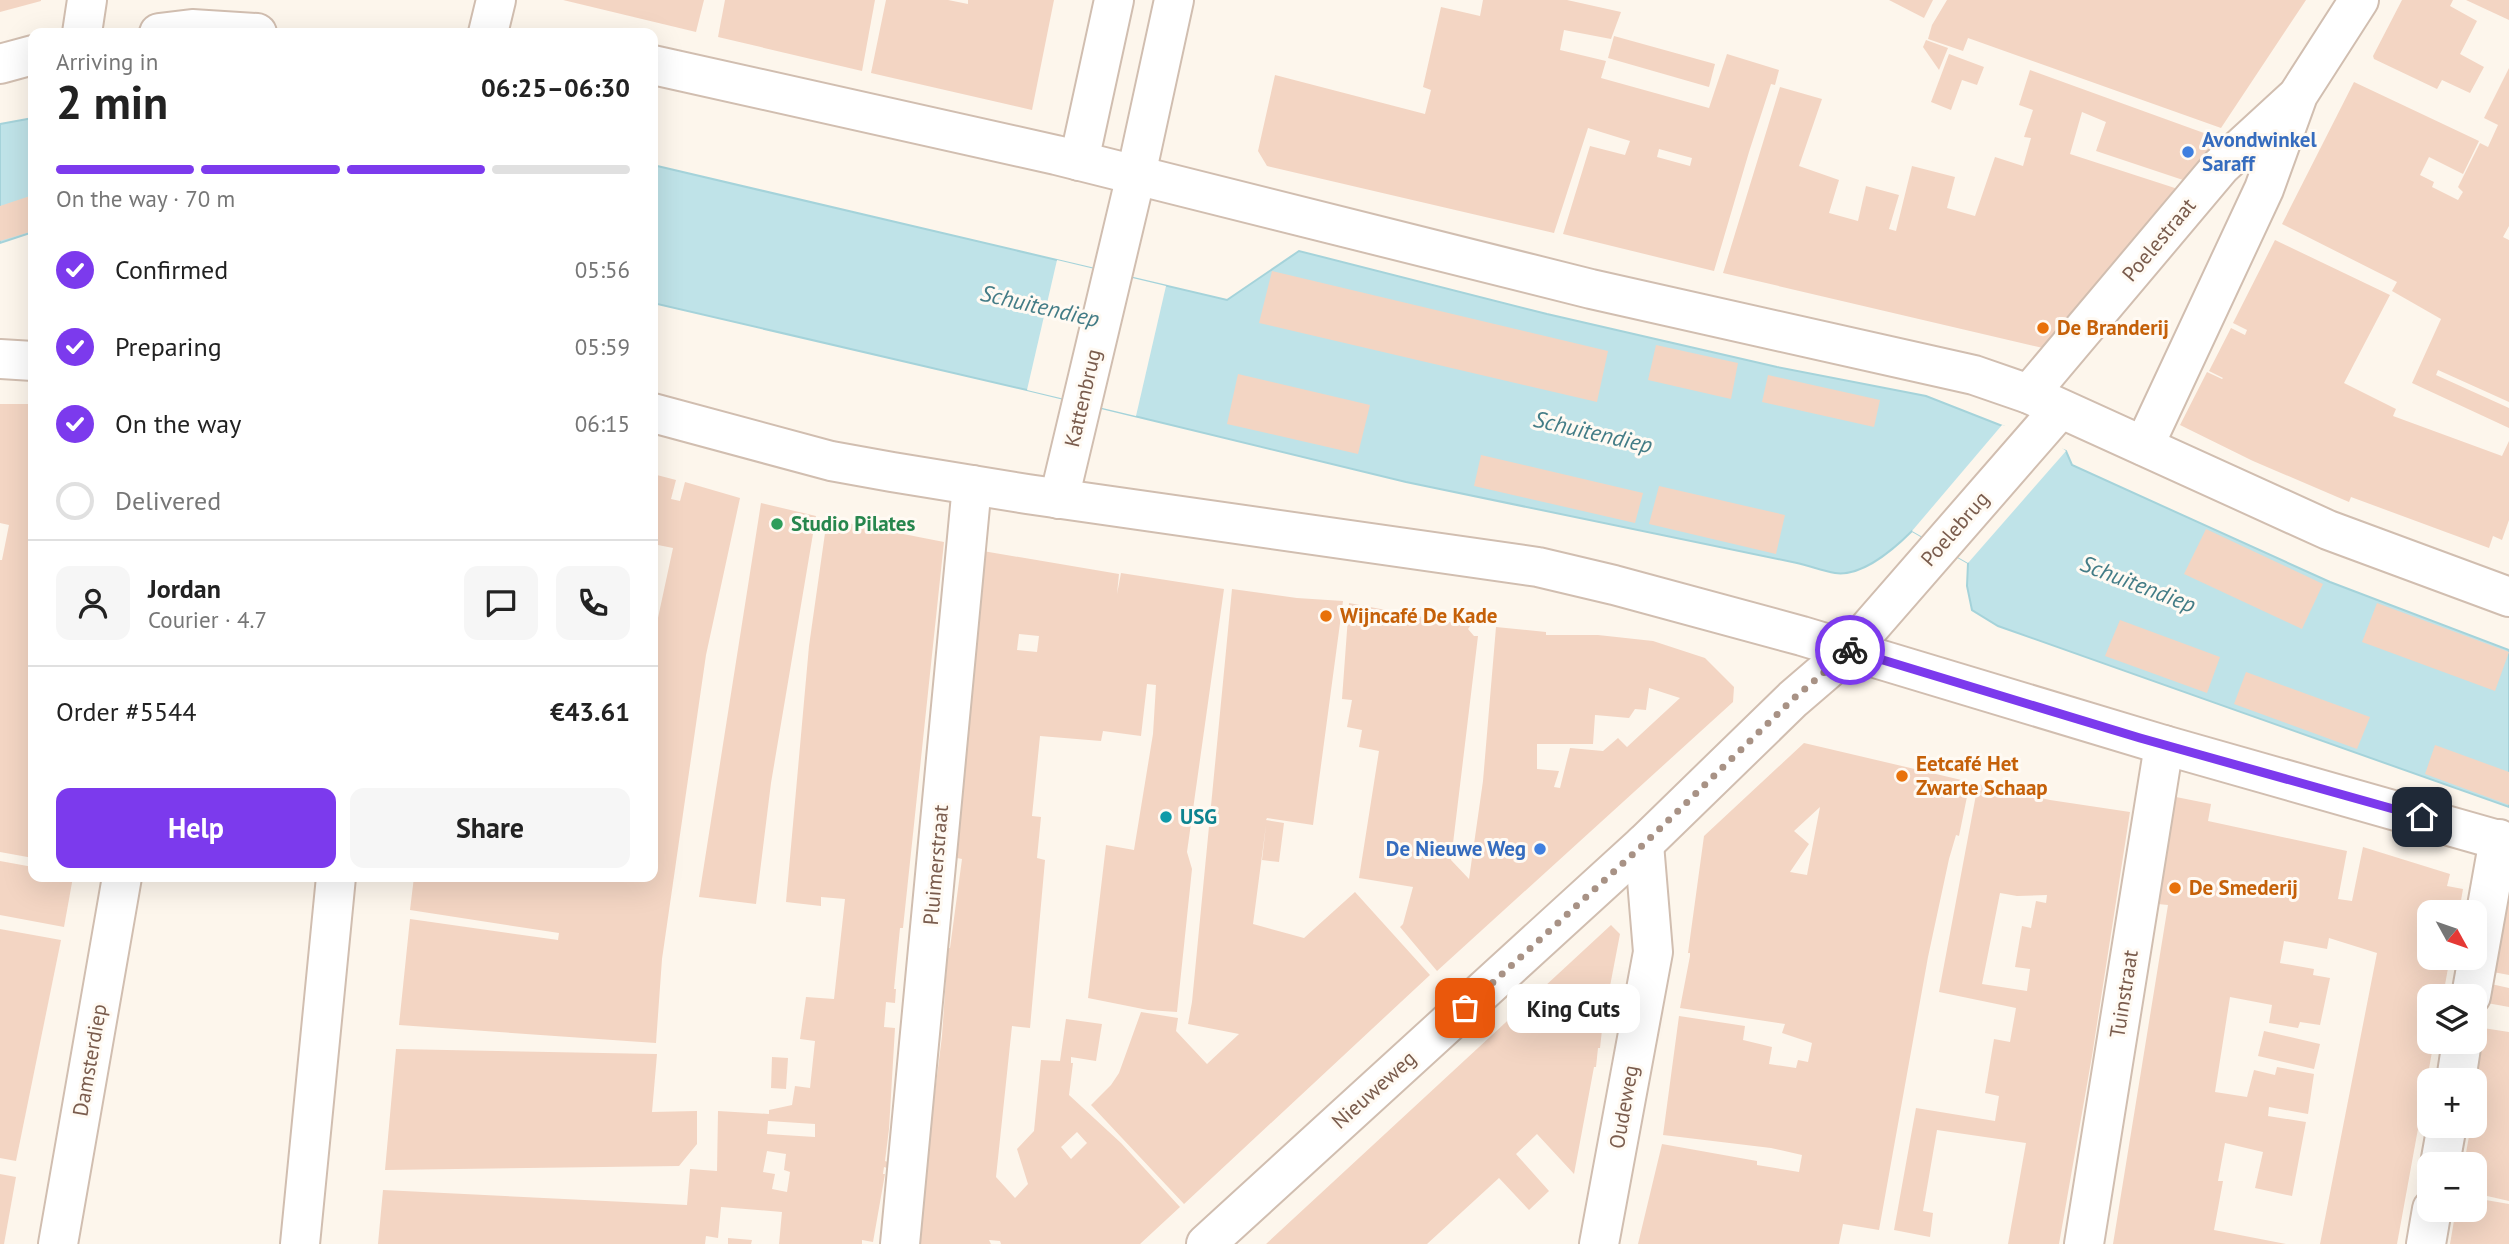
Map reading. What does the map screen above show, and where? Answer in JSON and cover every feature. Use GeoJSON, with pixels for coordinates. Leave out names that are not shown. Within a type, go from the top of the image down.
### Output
{"type":"FeatureCollection","features":[{"type":"Feature","properties":{"kind":"street"},"geometry":{"type":"LineString","coordinates":[[83,28],[87,0]]}},
{"type":"Feature","properties":{"kind":"street"},"geometry":{"type":"LineString","coordinates":[[489,28],[496,0]]}},
{"type":"Feature","properties":{"kind":"street"},"geometry":{"type":"LineString","coordinates":[[1079,161],[1114,0]]}},
{"type":"Feature","properties":{"kind":"street","name":"Kattenbrug"},"geometry":{"type":"LineString","coordinates":[[1059,499],[1136,175],[1174,0]]}},
{"type":"Feature","properties":{"kind":"street","name":"Poelestraat"},"geometry":{"type":"LineString","coordinates":[[2144,446],[2264,189],[2298,95],[2359,0]]}},
{"type":"Feature","properties":{"kind":"street"},"geometry":{"type":"LineString","coordinates":[[0,64],[28,56]]}},
{"type":"Feature","properties":{"kind":"street"},"geometry":{"type":"LineString","coordinates":[[658,66],[1079,161],[1591,289],[1974,375],[2042,412],[2144,446],[2328,530],[2509,597]]}},
{"type":"Feature","properties":{"kind":"street","name":"Poelestraat"},"geometry":{"type":"LineString","coordinates":[[2042,412],[2221,166],[2298,95]]}},
{"type":"Feature","properties":{"kind":"street"},"geometry":{"type":"LineString","coordinates":[[0,359],[28,360]]}},
{"type":"Feature","properties":{"kind":"street","name":"Poelebrug"},"geometry":{"type":"LineString","coordinates":[[1850,650],[1939,547],[2042,412]]}},
{"type":"Feature","properties":{"kind":"street"},"geometry":{"type":"LineString","coordinates":[[658,414],[831,461],[1059,499],[1538,567],[1614,585],[1850,650],[2164,745],[2504,841],[2474,984]]}},
{"type":"Feature","properties":{"kind":"street","name":"Pluimerstraat"},"geometry":{"type":"LineString","coordinates":[[900,1244],[972,485]]}},
{"type":"Feature","properties":{"kind":"street","name":"Nieuweweg"},"geometry":{"type":"LineString","coordinates":[[1206,1244],[1644,844],[1793,699],[1850,650]]}},
{"type":"Feature","properties":{"kind":"street","name":"Tuinstraat"},"geometry":{"type":"LineString","coordinates":[[2084,1244],[2164,745]]}},
{"type":"Feature","properties":{"kind":"street","name":"Oudeweg"},"geometry":{"type":"LineString","coordinates":[[1599,1244],[1653,952],[1644,844]]}},
{"type":"Feature","properties":{"kind":"street","name":"Damsterdiep"},"geometry":{"type":"LineString","coordinates":[[58,1244],[121,882]]}},
{"type":"Feature","properties":{"kind":"street"},"geometry":{"type":"LineString","coordinates":[[300,1244],[336,882]]}},
{"type":"Feature","properties":{"kind":"street"},"geometry":{"type":"LineString","coordinates":[[2426,1244],[2430,1222]]}},
{"type":"Feature","properties":{"kind":"water"},"geometry":{"type":"Polygon","coordinates":[[[28,119],[28,234],[0,243],[0,124],[28,119]]]}},
{"type":"Feature","properties":{"kind":"water","name":"Schuitendiep"},"geometry":{"type":"Polygon","coordinates":[[[658,166],[1227,300],[1299,251],[1547,314],[1777,367],[1926,396],[2066,451],[2072,465],[2330,582],[2509,650],[2509,807],[1998,626],[1972,610],[1967,586],[1968,563],[1912,531],[1867,566],[1856,571],[1835,573],[1406,482],[658,304],[658,166]]]}},
{"type":"Feature","properties":{"kind":"pier"},"geometry":{"type":"Polygon","coordinates":[[[1057,260],[1166,286],[1136,416],[1027,390],[1057,260]]]}},
{"type":"Feature","properties":{"kind":"pier"},"geometry":{"type":"Polygon","coordinates":[[[2002,425],[2015,427],[2056,443],[2066,451],[1968,563],[1912,531],[2002,425]]]}},
{"type":"Feature","properties":{"kind":"building"},"geometry":{"type":"Polygon","coordinates":[[[0,0],[41,0],[41,1],[0,12],[0,0]]]}},
{"type":"Feature","properties":{"kind":"building"},"geometry":{"type":"Polygon","coordinates":[[[563,0],[704,0],[696,32],[563,0]]]}},
{"type":"Feature","properties":{"kind":"building"},"geometry":{"type":"Polygon","coordinates":[[[725,0],[875,0],[862,71],[718,37],[725,0]]]}},
{"type":"Feature","properties":{"kind":"building"},"geometry":{"type":"Polygon","coordinates":[[[886,0],[948,0],[968,4],[968,0],[1054,0],[1032,110],[871,73],[886,0]]]}},
{"type":"Feature","properties":{"kind":"building"},"geometry":{"type":"Polygon","coordinates":[[[1483,0],[1567,0],[1621,12],[1611,39],[1564,30],[1560,50],[1606,61],[1601,78],[1709,108],[1727,54],[1779,70],[1775,85],[1771,84],[1749,152],[1714,271],[1563,234],[1590,146],[1625,155],[1630,141],[1588,128],[1554,233],[1267,166],[1258,151],[1275,75],[1425,114],[1431,90],[1423,87],[1441,7],[1480,16],[1483,0]],[[1659,149],[1657,157],[1690,166],[1692,158],[1659,149]]]}},
{"type":"Feature","properties":{"kind":"building"},"geometry":{"type":"Polygon","coordinates":[[[1889,0],[1933,0],[1924,18],[1889,0]]]}},
{"type":"Feature","properties":{"kind":"building"},"geometry":{"type":"Polygon","coordinates":[[[1947,0],[2306,0],[2221,128],[1968,38],[1963,51],[1928,39],[1932,25],[1947,0]]]}},
{"type":"Feature","properties":{"kind":"building"},"geometry":{"type":"Polygon","coordinates":[[[2402,0],[2453,0],[2450,6],[2477,21],[2460,54],[2484,67],[2470,93],[2442,80],[2437,89],[2374,59],[2373,56],[2402,0]]]}},
{"type":"Feature","properties":{"kind":"building"},"geometry":{"type":"Polygon","coordinates":[[[2466,0],[2509,0],[2509,20],[2466,0]]]}},
{"type":"Feature","properties":{"kind":"building"},"geometry":{"type":"Polygon","coordinates":[[[1614,36],[1715,64],[1709,87],[1608,58],[1614,36]]]}},
{"type":"Feature","properties":{"kind":"building"},"geometry":{"type":"Polygon","coordinates":[[[1926,40],[1948,48],[1939,70],[1923,47],[1926,40]]]}},
{"type":"Feature","properties":{"kind":"building"},"geometry":{"type":"Polygon","coordinates":[[[1949,54],[1984,67],[1977,85],[1962,80],[1951,110],[1931,102],[1949,54]]]}},
{"type":"Feature","properties":{"kind":"building"},"geometry":{"type":"Polygon","coordinates":[[[2509,68],[2509,226],[2503,237],[2509,240],[2509,402],[2438,370],[2436,375],[2509,408],[2509,428],[2412,383],[2441,319],[2392,291],[2397,282],[2282,224],[2354,82],[2479,141],[2463,174],[2429,157],[2420,175],[2434,182],[2432,187],[2458,200],[2463,192],[2458,187],[2480,143],[2488,147],[2498,125],[2484,118],[2509,68]]]}},
{"type":"Feature","properties":{"kind":"building"},"geometry":{"type":"Polygon","coordinates":[[[2030,70],[2215,137],[2189,182],[2096,151],[2106,122],[2082,112],[2070,154],[2181,190],[2043,348],[1723,273],[1780,87],[1822,99],[1799,166],[1839,180],[1829,213],[1858,221],[1866,186],[1899,195],[1889,229],[1896,231],[1912,166],[1955,177],[1947,208],[1975,216],[1995,157],[2023,166],[2031,138],[2024,137],[2033,110],[2019,105],[2030,70]]]}},
{"type":"Feature","properties":{"kind":"building"},"geometry":{"type":"Polygon","coordinates":[[[28,197],[28,233],[0,241],[0,206],[28,197]]]}},
{"type":"Feature","properties":{"kind":"building"},"geometry":{"type":"Polygon","coordinates":[[[2275,240],[2390,295],[2344,383],[2396,409],[2393,416],[2502,456],[2509,441],[2509,520],[2502,540],[2493,536],[2489,548],[2351,497],[2349,502],[2253,461],[2180,425],[2207,372],[2223,378],[2209,371],[2231,328],[2245,335],[2247,330],[2233,323],[2275,240]]]}},
{"type":"Feature","properties":{"kind":"building"},"geometry":{"type":"Polygon","coordinates":[[[1272,271],[1608,351],[1597,402],[1259,323],[1272,271]]]}},
{"type":"Feature","properties":{"kind":"building"},"geometry":{"type":"Polygon","coordinates":[[[1656,345],[1738,363],[1731,399],[1648,380],[1656,345]]]}},
{"type":"Feature","properties":{"kind":"building"},"geometry":{"type":"Polygon","coordinates":[[[1238,374],[1370,405],[1358,454],[1227,424],[1238,374]]]}},
{"type":"Feature","properties":{"kind":"building"},"geometry":{"type":"Polygon","coordinates":[[[1768,375],[1880,400],[1874,427],[1762,402],[1768,375]]]}},
{"type":"Feature","properties":{"kind":"building"},"geometry":{"type":"Polygon","coordinates":[[[0,404],[28,404],[28,857],[0,852],[0,560],[9,525],[0,523],[0,404]]]}},
{"type":"Feature","properties":{"kind":"building"},"geometry":{"type":"Polygon","coordinates":[[[1481,455],[1643,493],[1635,523],[1474,486],[1481,455]]]}},
{"type":"Feature","properties":{"kind":"building"},"geometry":{"type":"Polygon","coordinates":[[[658,475],[676,480],[671,499],[680,501],[685,482],[740,498],[706,655],[662,959],[656,1043],[399,1025],[410,919],[558,940],[559,933],[410,910],[413,882],[658,882],[658,618],[673,548],[658,545],[658,475]]]}},
{"type":"Feature","properties":{"kind":"building"},"geometry":{"type":"Polygon","coordinates":[[[1659,486],[1785,515],[1776,554],[1649,524],[1659,486]]]}},
{"type":"Feature","properties":{"kind":"building"},"geometry":{"type":"Polygon","coordinates":[[[761,503],[816,516],[771,783],[756,904],[699,897],[761,503]]]}},
{"type":"Feature","properties":{"kind":"building"},"geometry":{"type":"Polygon","coordinates":[[[827,519],[944,542],[903,928],[900,928],[895,1003],[886,1002],[884,1027],[895,1028],[885,1161],[888,1162],[887,1168],[884,1167],[873,1242],[862,1240],[862,1244],[779,1244],[782,1212],[721,1207],[718,1238],[706,1236],[705,1244],[378,1244],[383,1190],[687,1205],[690,1169],[717,1171],[718,1111],[769,1114],[769,1110],[792,1105],[795,1086],[810,1088],[815,1041],[800,1039],[806,997],[834,999],[845,899],[821,897],[821,906],[786,902],[809,646],[827,519]],[[768,1121],[767,1134],[815,1137],[815,1124],[768,1121]],[[767,1151],[763,1172],[775,1174],[772,1189],[787,1192],[790,1172],[784,1170],[786,1154],[767,1151]]]}},
{"type":"Feature","properties":{"kind":"building"},"geometry":{"type":"Polygon","coordinates":[[[2206,529],[2323,584],[2302,629],[2184,574],[2206,529]]]}},
{"type":"Feature","properties":{"kind":"building"},"geometry":{"type":"Polygon","coordinates":[[[977,550],[1119,574],[1117,594],[1121,573],[1224,589],[1187,852],[1192,869],[1177,1012],[1148,1010],[1088,998],[1106,845],[1134,850],[1153,734],[1156,685],[1147,684],[1141,736],[1103,731],[1101,741],[1040,736],[1032,816],[1041,817],[1037,858],[1045,860],[1030,1028],[1012,1026],[996,1177],[1015,1198],[1028,1184],[1017,1149],[1034,1131],[1041,1060],[1060,1061],[1066,1019],[1102,1024],[1096,1061],[1071,1057],[1073,1063],[1069,1095],[1121,1143],[1180,1207],[1140,1244],[1001,1244],[1000,1241],[989,1240],[991,1244],[916,1244],[942,1036],[948,948],[962,859],[952,857],[977,550]],[[1019,634],[1017,650],[1037,652],[1039,636],[1019,634]],[[1077,1132],[1061,1147],[1071,1159],[1087,1143],[1077,1132]]]}},
{"type":"Feature","properties":{"kind":"building"},"geometry":{"type":"Polygon","coordinates":[[[1232,589],[1343,601],[1313,825],[1267,818],[1266,820],[1284,823],[1279,862],[1262,860],[1266,825],[1253,924],[1304,938],[1355,892],[1430,975],[1184,1204],[1091,1105],[1119,1073],[1141,1012],[1178,1018],[1176,1031],[1207,1064],[1239,1034],[1188,1024],[1232,589]]]}},
{"type":"Feature","properties":{"kind":"building"},"geometry":{"type":"Polygon","coordinates":[[[1349,603],[1470,626],[1468,629],[1474,636],[1478,636],[1451,860],[1469,879],[1483,781],[1496,627],[1546,632],[1546,635],[1598,635],[1653,641],[1705,658],[1734,687],[1733,702],[1437,971],[1400,927],[1413,887],[1359,878],[1379,751],[1359,747],[1362,730],[1347,727],[1352,700],[1342,699],[1349,603]],[[1649,688],[1646,710],[1635,709],[1629,718],[1595,715],[1593,744],[1537,744],[1537,769],[1559,771],[1554,787],[1560,788],[1570,748],[1603,751],[1618,738],[1627,747],[1680,698],[1649,688]]]}},
{"type":"Feature","properties":{"kind":"building"},"geometry":{"type":"Polygon","coordinates":[[[2377,603],[2509,652],[2495,691],[2362,642],[2377,603]]]}},
{"type":"Feature","properties":{"kind":"building"},"geometry":{"type":"Polygon","coordinates":[[[2120,620],[2220,657],[2207,693],[2105,656],[2120,620]]]}},
{"type":"Feature","properties":{"kind":"building"},"geometry":{"type":"Polygon","coordinates":[[[2246,672],[2370,717],[2357,749],[2234,704],[2246,672]]]}},
{"type":"Feature","properties":{"kind":"building"},"geometry":{"type":"Polygon","coordinates":[[[1804,743],[1970,782],[1959,836],[1956,835],[1949,859],[1928,957],[1879,1230],[1843,1224],[1839,1244],[1638,1244],[1662,1144],[1757,1161],[1757,1165],[1799,1172],[1802,1155],[1771,1148],[1663,1135],[1679,1016],[1745,1026],[1743,1040],[1772,1047],[1769,1064],[1796,1068],[1798,1060],[1808,1062],[1812,1043],[1782,1033],[1785,1024],[1680,1008],[1690,956],[1688,953],[1704,836],[1804,743]],[[1820,807],[1794,831],[1809,844],[1790,872],[1807,875],[1820,807]]]}},
{"type":"Feature","properties":{"kind":"building"},"geometry":{"type":"Polygon","coordinates":[[[2435,745],[2509,772],[2509,805],[2425,774],[2435,745]]]}},
{"type":"Feature","properties":{"kind":"building"},"geometry":{"type":"Polygon","coordinates":[[[1978,784],[2050,800],[2130,812],[2059,1244],[2008,1244],[2026,1143],[1937,1130],[1923,1211],[1933,1213],[1930,1237],[1894,1230],[1916,1108],[1995,1121],[1999,1096],[1985,1093],[1994,1039],[2010,1042],[2016,1008],[1939,992],[1978,784]],[[2000,893],[1982,984],[2027,991],[2030,969],[2015,967],[2022,926],[2031,928],[2036,901],[2046,903],[2047,895],[2017,896],[2000,893]]]}},
{"type":"Feature","properties":{"kind":"building"},"geometry":{"type":"Polygon","coordinates":[[[2171,796],[2211,804],[2208,821],[2347,851],[2338,899],[2352,901],[2363,847],[2450,874],[2447,886],[2463,889],[2461,900],[2417,900],[2417,970],[2448,970],[2445,984],[2417,984],[2417,1054],[2432,1054],[2429,1068],[2417,1068],[2417,1134],[2397,1244],[2320,1244],[2377,953],[2329,938],[2327,949],[2284,941],[2280,963],[2314,969],[2313,975],[2330,978],[2320,1025],[2300,1022],[2298,1028],[2269,1023],[2272,1005],[2230,997],[2215,1092],[2247,1097],[2254,1070],[2275,1075],[2277,1067],[2314,1074],[2308,1114],[2269,1107],[2268,1116],[2306,1122],[2292,1196],[2255,1188],[2263,1152],[2225,1143],[2218,1181],[2223,1181],[2214,1230],[2286,1244],[2113,1244],[2168,905],[2158,904],[2171,796]]]}},
{"type":"Feature","properties":{"kind":"building"},"geometry":{"type":"Polygon","coordinates":[[[0,861],[28,866],[28,882],[72,882],[64,927],[0,915],[0,861]]]}},
{"type":"Feature","properties":{"kind":"building"},"geometry":{"type":"Polygon","coordinates":[[[2509,898],[2509,975],[2493,972],[2509,898]]]}},
{"type":"Feature","properties":{"kind":"building"},"geometry":{"type":"Polygon","coordinates":[[[1611,925],[1620,934],[1606,1007],[1608,1008],[1607,1012],[1604,1011],[1602,1024],[1605,1024],[1574,1174],[1537,1134],[1516,1154],[1549,1191],[1529,1210],[1499,1178],[1427,1244],[1266,1244],[1611,925]]]}},
{"type":"Feature","properties":{"kind":"building"},"geometry":{"type":"Polygon","coordinates":[[[0,929],[61,940],[16,1161],[0,1158],[0,929]]]}},
{"type":"Feature","properties":{"kind":"building"},"geometry":{"type":"Polygon","coordinates":[[[2491,984],[2509,988],[2509,1007],[2487,1003],[2491,984]]]}},
{"type":"Feature","properties":{"kind":"building"},"geometry":{"type":"Polygon","coordinates":[[[2487,1029],[2509,1032],[2509,1201],[2487,1196],[2487,1152],[2466,1152],[2469,1138],[2487,1138],[2487,1068],[2475,1068],[2478,1054],[2487,1054],[2487,1029]]]}},
{"type":"Feature","properties":{"kind":"building"},"geometry":{"type":"Polygon","coordinates":[[[2264,1031],[2320,1044],[2314,1069],[2258,1056],[2264,1031]]]}},
{"type":"Feature","properties":{"kind":"building"},"geometry":{"type":"Polygon","coordinates":[[[396,1049],[657,1054],[652,1112],[697,1111],[697,1144],[679,1166],[385,1170],[396,1049]]]}},
{"type":"Feature","properties":{"kind":"building"},"geometry":{"type":"Polygon","coordinates":[[[772,1057],[788,1058],[786,1089],[771,1088],[772,1057]]]}},
{"type":"Feature","properties":{"kind":"building"},"geometry":{"type":"Polygon","coordinates":[[[0,1174],[16,1177],[4,1244],[0,1244],[0,1174]]]}},
{"type":"Feature","properties":{"kind":"building"},"geometry":{"type":"Polygon","coordinates":[[[2487,1200],[2509,1204],[2509,1244],[2450,1244],[2454,1222],[2487,1222],[2487,1200]]]}},
{"type":"Feature","properties":{"kind":"building"},"geometry":{"type":"Polygon","coordinates":[[[728,1238],[752,1240],[751,1244],[728,1244],[728,1238]]]}},
{"type":"Feature","properties":{"kind":"way so far"},"geometry":{"type":"LineString","coordinates":[[1465,1008],[1644,844],[1793,699],[1850,650]]}},
{"type":"Feature","properties":{"kind":"place","name":"Avondwinkel Saraff"},"geometry":{"type":"Point","coordinates":[2188,152]}},
{"type":"Feature","properties":{"kind":"place","name":"De Branderij"},"geometry":{"type":"Point","coordinates":[2043,328]}},
{"type":"Feature","properties":{"kind":"place","name":"Studio Pilates"},"geometry":{"type":"Point","coordinates":[777,524]}},
{"type":"Feature","properties":{"kind":"place","name":"Wijncafé De Kade"},"geometry":{"type":"Point","coordinates":[1326,616]}},
{"type":"Feature","properties":{"kind":"place","name":"Eetcafé Het Zwarte Schaap"},"geometry":{"type":"Point","coordinates":[1902,776]}},
{"type":"Feature","properties":{"kind":"place","name":"USG"},"geometry":{"type":"Point","coordinates":[1166,817]}},
{"type":"Feature","properties":{"kind":"place","name":"De Nieuwe Weg"},"geometry":{"type":"Point","coordinates":[1540,849]}},
{"type":"Feature","properties":{"kind":"place","name":"De Smederij"},"geometry":{"type":"Point","coordinates":[2175,888]}},
{"type":"Feature","properties":{"kind":"place","name":"King Cuts"},"geometry":{"type":"Point","coordinates":[1465,1008]}},
{"type":"Feature","properties":{"kind":"route"},"geometry":{"type":"LineString","coordinates":[[1850,650],[2140,738],[2422,817]]}}]}
